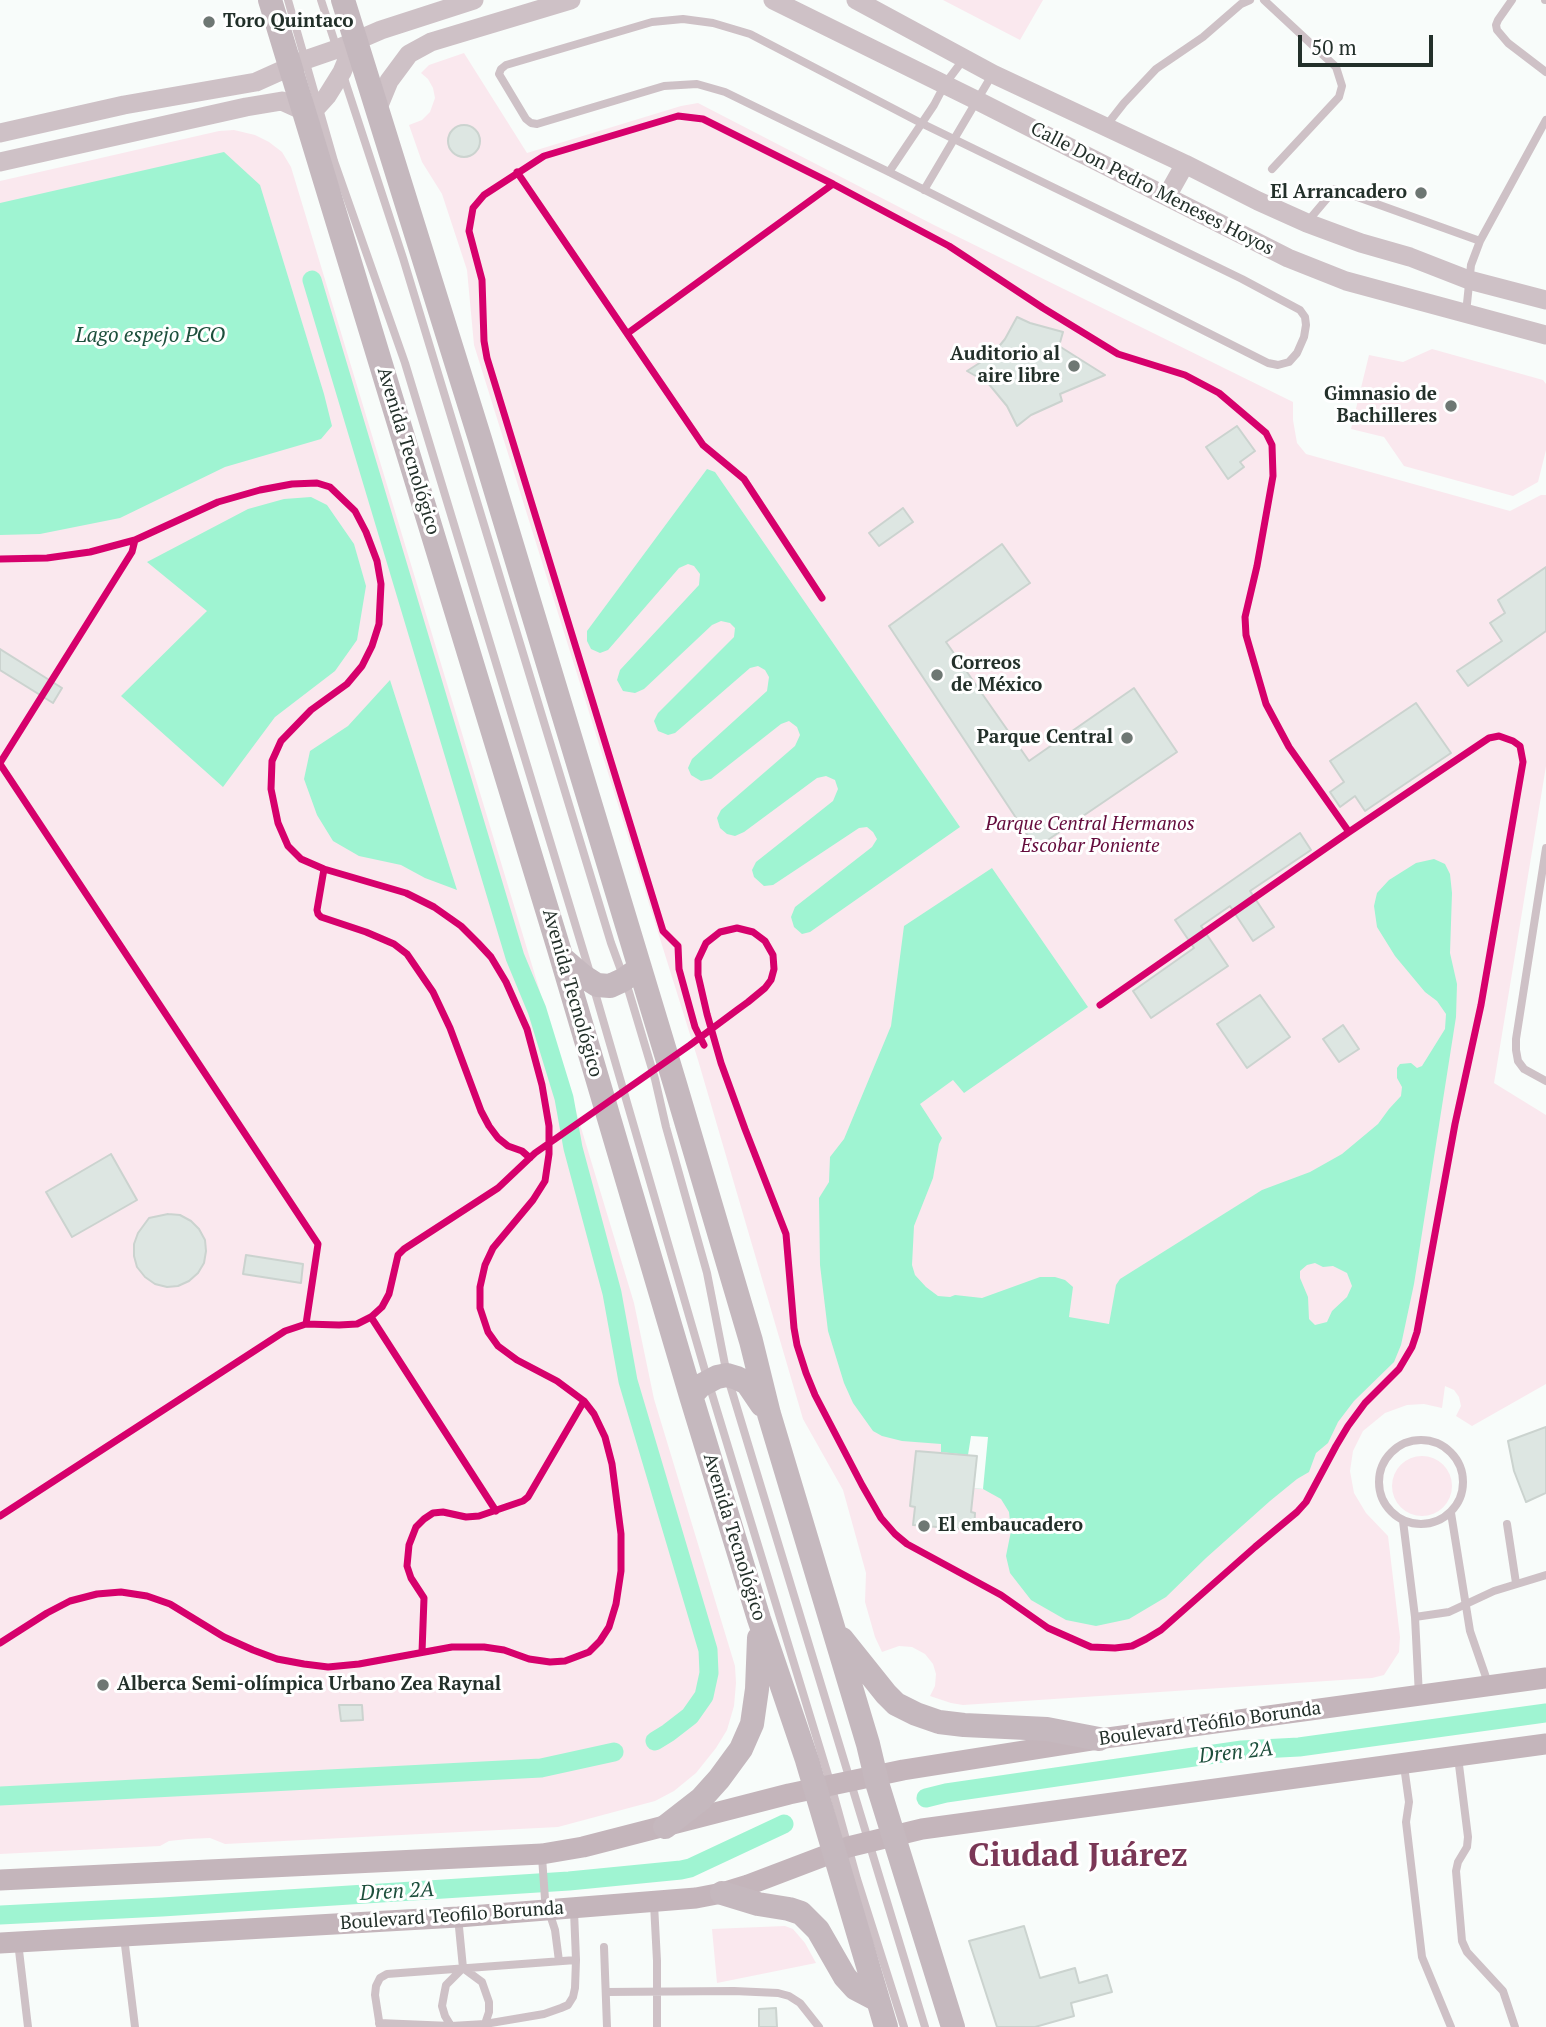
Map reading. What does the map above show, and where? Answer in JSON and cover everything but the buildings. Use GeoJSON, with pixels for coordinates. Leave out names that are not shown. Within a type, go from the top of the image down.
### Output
{"type":"FeatureCollection","features":[{"type":"Feature","properties":{"kind":"main road","name":"Avenida Tecnológico"},"geometry":{"type":"LineString","coordinates":[[270,0],[298,63],[562,958],[709,1384],[759,1619],[828,1789],[844,1844],[876,1999],[886,2027]]}},
{"type":"Feature","properties":{"kind":"main road"},"geometry":{"type":"LineString","coordinates":[[343,0],[346,45],[377,110],[480,439],[632,974],[747,1328],[769,1414],[877,1781],[953,2027]]}},
{"type":"Feature","properties":{"kind":"main road"},"geometry":{"type":"LineString","coordinates":[[562,958],[597,985],[610,986],[632,974]]}},
{"type":"Feature","properties":{"kind":"main road"},"geometry":{"type":"LineString","coordinates":[[709,1384],[737,1377],[747,1383],[769,1414]]}},
{"type":"Feature","properties":{"kind":"main road"},"geometry":{"type":"LineString","coordinates":[[665,1827],[701,1799],[741,1749],[752,1724],[757,1689],[759,1619]]}},
{"type":"Feature","properties":{"kind":"main road"},"geometry":{"type":"LineString","coordinates":[[832,1625],[886,1694],[896,1704],[916,1714],[939,1722],[1047,1729],[1099,1739]]}},
{"type":"Feature","properties":{"kind":"main road","name":"Boulevard Teófilo Borunda"},"geometry":{"type":"LineString","coordinates":[[877,1781],[914,1768],[1099,1739],[1546,1678]]}},
{"type":"Feature","properties":{"kind":"main road"},"geometry":{"type":"LineString","coordinates":[[892,1830],[922,1829],[1546,1744]]}},
{"type":"Feature","properties":{"kind":"main road"},"geometry":{"type":"LineString","coordinates":[[0,1880],[542,1860],[583,1846],[828,1789],[877,1781]]}},
{"type":"Feature","properties":{"kind":"main road","name":"Boulevard Teofilo Borunda"},"geometry":{"type":"LineString","coordinates":[[9,1943],[458,1917],[546,1904],[574,1908],[696,1898],[722,1893],[844,1844],[892,1830]]}},
{"type":"Feature","properties":{"kind":"main road"},"geometry":{"type":"LineString","coordinates":[[722,1893],[801,1913],[818,1930],[845,1977],[855,1988],[876,1999]]}},
{"type":"Feature","properties":{"kind":"street"},"geometry":{"type":"LineString","coordinates":[[0,133],[124,105],[256,82],[381,30],[474,0]]}},
{"type":"Feature","properties":{"kind":"street"},"geometry":{"type":"LineString","coordinates":[[377,110],[389,80],[409,54],[431,42],[571,0]]}},
{"type":"Feature","properties":{"kind":"street","name":"Calle Don Pedro Meneses Hoyos"},"geometry":{"type":"LineString","coordinates":[[773,0],[1288,258],[1393,296],[1546,335]]}},
{"type":"Feature","properties":{"kind":"street","name":"Calle Don Pedro Meneses Hoyos"},"geometry":{"type":"LineString","coordinates":[[856,0],[993,74],[1307,223],[1410,257],[1469,281],[1546,300]]}},
{"type":"Feature","properties":{"kind":"street"},"geometry":{"type":"LineString","coordinates":[[0,162],[246,107],[282,102],[311,109],[342,72],[346,45]]}},
{"type":"Feature","properties":{"kind":"street"},"geometry":{"type":"LineString","coordinates":[[1167,196],[1185,164]]}},
{"type":"Feature","properties":{"kind":"lane"},"geometry":{"type":"LineString","coordinates":[[288,0],[298,63]]}},
{"type":"Feature","properties":{"kind":"lane"},"geometry":{"type":"LineString","coordinates":[[321,0],[346,45]]}},
{"type":"Feature","properties":{"kind":"lane"},"geometry":{"type":"LineString","coordinates":[[1105,127],[1156,69],[1203,37],[1241,4],[1250,0]]}},
{"type":"Feature","properties":{"kind":"lane"},"geometry":{"type":"LineString","coordinates":[[1264,0],[1336,68],[1342,86],[1339,97],[1272,169]]}},
{"type":"Feature","properties":{"kind":"lane"},"geometry":{"type":"LineString","coordinates":[[1512,0],[1498,20],[1497,30],[1508,43],[1546,72]]}},
{"type":"Feature","properties":{"kind":"lane"},"geometry":{"type":"LineString","coordinates":[[683,19],[713,23],[750,34],[922,123],[1230,273],[1300,310],[1306,317],[1306,325],[1297,353],[1289,362],[1278,365],[1268,363],[725,92],[697,84],[664,86],[537,124],[526,119],[499,74],[506,65],[652,22],[683,19]]}},
{"type":"Feature","properties":{"kind":"lane"},"geometry":{"type":"LineString","coordinates":[[889,172],[945,84],[965,58]]}},
{"type":"Feature","properties":{"kind":"lane"},"geometry":{"type":"LineString","coordinates":[[342,72],[632,974],[669,1139],[706,1273],[709,1384],[828,1789]]}},
{"type":"Feature","properties":{"kind":"lane"},"geometry":{"type":"LineString","coordinates":[[924,190],[993,74]]}},
{"type":"Feature","properties":{"kind":"lane"},"geometry":{"type":"LineString","coordinates":[[311,109],[334,161],[405,363],[592,981],[844,1844],[904,2027]]}},
{"type":"Feature","properties":{"kind":"lane"},"geometry":{"type":"LineString","coordinates":[[1466,313],[1471,265],[1480,242],[1546,120]]}},
{"type":"Feature","properties":{"kind":"lane"},"geometry":{"type":"LineString","coordinates":[[1307,223],[1335,189],[1480,242]]}},
{"type":"Feature","properties":{"kind":"lane"},"geometry":{"type":"LineString","coordinates":[[1546,848],[1516,1050],[1518,1061],[1524,1069],[1546,1082]]}},
{"type":"Feature","properties":{"kind":"lane"},"geometry":{"type":"LineString","coordinates":[[1426,1440],[1440,1444],[1459,1462],[1464,1475],[1464,1489],[1459,1502],[1451,1513],[1440,1520],[1428,1524],[1403,1521],[1392,1514],[1384,1503],[1379,1478],[1382,1465],[1389,1454],[1412,1441],[1426,1440]]}},
{"type":"Feature","properties":{"kind":"lane"},"geometry":{"type":"LineString","coordinates":[[1451,1513],[1470,1631],[1489,1686]]}},
{"type":"Feature","properties":{"kind":"lane"},"geometry":{"type":"LineString","coordinates":[[1403,1521],[1415,1618],[1419,1696]]}},
{"type":"Feature","properties":{"kind":"lane"},"geometry":{"type":"LineString","coordinates":[[1507,1524],[1516,1583]]}},
{"type":"Feature","properties":{"kind":"lane"},"geometry":{"type":"LineString","coordinates":[[1415,1618],[1449,1612],[1494,1591],[1546,1575]]}},
{"type":"Feature","properties":{"kind":"lane"},"geometry":{"type":"LineString","coordinates":[[1458,1755],[1468,1837],[1467,1847],[1456,1871],[1462,1941],[1467,1952],[1503,1991],[1515,2027]]}},
{"type":"Feature","properties":{"kind":"lane"},"geometry":{"type":"LineString","coordinates":[[1403,1763],[1409,1802],[1406,1822],[1422,1957],[1451,2027]]}},
{"type":"Feature","properties":{"kind":"lane"},"geometry":{"type":"LineString","coordinates":[[844,1844],[880,1876],[925,2027]]}},
{"type":"Feature","properties":{"kind":"lane"},"geometry":{"type":"LineString","coordinates":[[542,1860],[546,1904],[555,1930],[559,1961]]}},
{"type":"Feature","properties":{"kind":"lane"},"geometry":{"type":"LineString","coordinates":[[654,1902],[657,2027]]}},
{"type":"Feature","properties":{"kind":"lane"},"geometry":{"type":"LineString","coordinates":[[574,1908],[576,1959],[573,1997],[568,2005],[544,2014],[485,2024],[380,2025],[376,1986],[380,1978],[387,1974],[576,1959]]}},
{"type":"Feature","properties":{"kind":"lane"},"geometry":{"type":"LineString","coordinates":[[458,1917],[463,1968],[482,1982],[489,2002],[485,2024]]}},
{"type":"Feature","properties":{"kind":"lane"},"geometry":{"type":"LineString","coordinates":[[124,1937],[135,2027]]}},
{"type":"Feature","properties":{"kind":"lane"},"geometry":{"type":"LineString","coordinates":[[9,1943],[28,2027]]}},
{"type":"Feature","properties":{"kind":"lane"},"geometry":{"type":"LineString","coordinates":[[604,1947],[607,2027]]}},
{"type":"Feature","properties":{"kind":"lane"},"geometry":{"type":"LineString","coordinates":[[451,2026],[442,2006],[444,1994],[446,1985],[463,1968]]}},
{"type":"Feature","properties":{"kind":"lane"},"geometry":{"type":"LineString","coordinates":[[606,1992],[778,1993],[800,2003],[819,2027]]}},
{"type":"Feature","properties":{"kind":"green space"},"geometry":{"type":"Polygon","coordinates":[[[943,0],[1043,0],[1020,40],[943,0]]]}},
{"type":"Feature","properties":{"kind":"green space","name":"Parque Central Hermanos Escobar Poniente"},"geometry":{"type":"Polygon","coordinates":[[[464,53],[527,153],[698,103],[932,224],[1293,402],[1297,443],[1306,454],[1510,511],[1546,495],[1546,766],[1494,1083],[1546,1115],[1546,1384],[1472,1426],[1456,1416],[1461,1406],[1459,1397],[1454,1390],[1445,1386],[1442,1408],[1424,1404],[1407,1405],[1385,1413],[1363,1431],[1353,1451],[1350,1471],[1354,1493],[1366,1513],[1388,1536],[1400,1637],[1399,1652],[1384,1675],[1372,1678],[963,1705],[930,1696],[935,1686],[936,1674],[933,1664],[925,1654],[912,1647],[899,1646],[882,1652],[865,1602],[866,1573],[843,1490],[803,1419],[698,1060],[474,345],[467,270],[442,194],[422,162],[409,125],[422,120],[430,112],[435,98],[428,79],[421,73],[429,65],[464,53]]]}},
{"type":"Feature","properties":{"kind":"green space"},"geometry":{"type":"Polygon","coordinates":[[[234,130],[269,142],[282,152],[291,167],[634,1303],[654,1399],[735,1666],[734,1706],[727,1730],[716,1748],[696,1773],[674,1791],[655,1801],[558,1827],[225,1844],[210,1838],[188,1839],[169,1841],[160,1846],[0,1854],[0,181],[219,131],[234,130]]]}},
{"type":"Feature","properties":{"kind":"green space","name":"Gimnasio de Bachilleres"},"geometry":{"type":"Polygon","coordinates":[[[1432,349],[1543,380],[1546,384],[1546,450],[1538,482],[1513,496],[1404,466],[1384,437],[1351,429],[1369,355],[1403,362],[1432,349]]]}},
{"type":"Feature","properties":{"kind":"green space"},"geometry":{"type":"Polygon","coordinates":[[[1422,1456],[1439,1461],[1447,1469],[1452,1486],[1447,1503],[1439,1511],[1422,1516],[1405,1511],[1397,1503],[1392,1486],[1397,1469],[1405,1461],[1422,1456]]]}},
{"type":"Feature","properties":{"kind":"green space"},"geometry":{"type":"Polygon","coordinates":[[[785,1926],[793,1929],[805,1943],[816,1963],[717,1983],[712,1929],[785,1926]]]}},
{"type":"Feature","properties":{"kind":"water","name":"Lago espejo PCO"},"geometry":{"type":"Polygon","coordinates":[[[224,152],[260,185],[332,426],[321,439],[225,467],[120,518],[40,534],[0,535],[0,203],[224,152]]]}},
{"type":"Feature","properties":{"kind":"water"},"geometry":{"type":"Polygon","coordinates":[[[707,469],[715,472],[960,827],[810,932],[802,934],[794,927],[791,917],[795,907],[872,847],[877,839],[873,832],[867,827],[859,828],[773,885],[764,886],[754,877],[752,870],[756,862],[833,801],[838,789],[835,780],[826,776],[817,778],[735,836],[720,828],[717,818],[721,810],[795,746],[800,735],[797,727],[789,721],[781,724],[711,779],[701,781],[691,775],[688,768],[692,759],[767,691],[769,677],[765,670],[758,666],[750,668],[675,733],[668,735],[658,731],[654,721],[658,713],[734,637],[735,628],[730,623],[721,621],[712,625],[644,689],[635,693],[623,691],[617,680],[620,670],[699,585],[700,574],[694,566],[688,564],[679,568],[608,650],[600,653],[591,649],[587,641],[587,631],[707,469]]]}},
{"type":"Feature","properties":{"kind":"water"},"geometry":{"type":"Polygon","coordinates":[[[311,497],[327,505],[354,544],[366,586],[357,640],[335,671],[275,717],[223,787],[121,696],[207,611],[147,562],[248,509],[284,499],[311,497]]]}},
{"type":"Feature","properties":{"kind":"water"},"geometry":{"type":"Polygon","coordinates":[[[390,680],[457,890],[401,865],[359,856],[333,841],[317,815],[304,779],[310,751],[348,726],[390,680]]]}},
{"type":"Feature","properties":{"kind":"water"},"geometry":{"type":"Polygon","coordinates":[[[1434,859],[1445,864],[1450,874],[1450,953],[1457,984],[1456,1017],[1414,1284],[1401,1345],[1394,1362],[1354,1401],[1338,1422],[1328,1443],[1316,1453],[1309,1472],[1270,1501],[1166,1597],[1129,1619],[1096,1626],[1066,1620],[1031,1600],[1010,1573],[1006,1556],[1011,1531],[1009,1512],[1001,1499],[983,1489],[974,1488],[977,1456],[941,1452],[941,1444],[902,1441],[873,1431],[853,1403],[844,1383],[828,1331],[820,1265],[819,1198],[829,1182],[830,1157],[844,1139],[891,1026],[904,926],[992,868],[1088,1007],[964,1093],[953,1080],[920,1104],[942,1138],[933,1178],[914,1226],[912,1265],[915,1275],[938,1296],[982,1298],[1040,1277],[1055,1277],[1065,1280],[1073,1287],[1069,1317],[1109,1324],[1116,1285],[1120,1279],[1262,1190],[1310,1172],[1342,1154],[1378,1124],[1401,1096],[1402,1087],[1397,1078],[1400,1064],[1411,1063],[1417,1068],[1422,1066],[1445,1029],[1446,1014],[1395,956],[1377,927],[1374,906],[1377,893],[1389,880],[1416,863],[1434,859]],[[1315,1263],[1300,1271],[1308,1297],[1309,1319],[1315,1325],[1327,1322],[1332,1311],[1347,1297],[1352,1286],[1347,1273],[1333,1266],[1323,1267],[1315,1263]]]}},
{"type":"Feature","properties":{"kind":"pier"},"geometry":{"type":"Polygon","coordinates":[[[971,1436],[988,1437],[983,1489],[974,1488],[977,1457],[968,1455],[971,1436]]]}},
{"type":"Feature","properties":{"kind":"waterway"},"geometry":{"type":"LineString","coordinates":[[312,280],[515,957],[537,1010],[564,1098],[573,1148],[612,1293],[628,1381],[708,1650],[709,1673],[704,1696],[690,1716],[655,1741]]}},
{"type":"Feature","properties":{"kind":"waterway","name":"Dren 2A"},"geometry":{"type":"LineString","coordinates":[[926,1798],[1242,1750],[1299,1747],[1546,1713]]}},
{"type":"Feature","properties":{"kind":"waterway"},"geometry":{"type":"LineString","coordinates":[[0,1796],[541,1768],[614,1752]]}},
{"type":"Feature","properties":{"kind":"waterway","name":"Dren 2A"},"geometry":{"type":"LineString","coordinates":[[0,1915],[569,1881],[681,1870],[784,1824]]}},
{"type":"Feature","properties":{"kind":"cycle path"},"geometry":{"type":"LineString","coordinates":[[704,1045],[695,1027],[679,969],[678,946],[663,931],[487,358],[482,280],[469,231],[473,208],[484,195],[544,156],[678,116],[703,119],[949,246],[1118,354],[1185,375],[1219,393],[1266,433],[1272,445],[1273,476],[1245,617],[1246,635],[1266,704],[1289,747],[1349,832]]}},
{"type":"Feature","properties":{"kind":"cycle path"},"geometry":{"type":"LineString","coordinates":[[517,172],[703,445],[744,479],[822,598]]}},
{"type":"Feature","properties":{"kind":"cycle path"},"geometry":{"type":"LineString","coordinates":[[628,333],[833,184]]}},
{"type":"Feature","properties":{"kind":"cycle path"},"geometry":{"type":"LineString","coordinates":[[0,559],[47,558],[90,552],[135,540],[218,502],[292,484],[317,483],[330,487],[355,511],[377,561],[381,584],[379,624],[362,666],[347,684],[311,710],[281,741],[272,761],[271,789],[278,823],[288,846],[301,859],[324,869],[406,893],[434,907],[461,926],[478,943],[491,957],[506,982],[527,1029],[542,1085],[549,1126],[549,1154],[545,1181],[533,1200],[493,1248],[485,1265],[480,1287],[480,1308],[488,1332],[498,1346],[517,1360],[557,1381],[584,1401],[594,1414],[605,1437],[612,1464],[621,1534],[621,1571],[609,1627],[589,1652],[565,1661],[529,1659],[504,1650],[484,1647],[452,1647],[359,1664],[328,1667],[304,1664],[277,1659],[253,1650],[224,1637],[170,1604],[147,1596],[121,1592],[97,1594],[70,1601],[0,1643]]}},
{"type":"Feature","properties":{"kind":"cycle path"},"geometry":{"type":"LineString","coordinates":[[0,763],[132,552],[135,540]]}},
{"type":"Feature","properties":{"kind":"cycle path"},"geometry":{"type":"LineString","coordinates":[[0,1516],[285,1331],[306,1324],[357,1324],[371,1317],[382,1307],[389,1294],[398,1255],[404,1249],[498,1188],[535,1153],[690,1045],[737,1010],[748,1002],[765,988],[774,969],[773,955],[765,941],[753,932],[737,928],[720,932],[706,943],[698,960],[698,975],[707,1014],[721,1063],[786,1234],[794,1328],[806,1373],[862,1485],[881,1518],[907,1544],[1001,1595],[1048,1628],[1091,1647],[1132,1646],[1161,1630],[1297,1512],[1306,1502],[1348,1426],[1365,1403],[1399,1369],[1412,1347],[1481,1005],[1523,762],[1520,746],[1499,736],[1489,738],[1100,1005]]}},
{"type":"Feature","properties":{"kind":"cycle path"},"geometry":{"type":"LineString","coordinates":[[0,764],[318,1244],[306,1324]]}},
{"type":"Feature","properties":{"kind":"cycle path"},"geometry":{"type":"LineString","coordinates":[[324,869],[318,914],[394,944],[407,954],[433,992],[489,1126],[508,1146],[522,1151],[530,1158]]}},
{"type":"Feature","properties":{"kind":"cycle path"},"geometry":{"type":"LineString","coordinates":[[371,1317],[496,1511]]}},
{"type":"Feature","properties":{"kind":"cycle path"},"geometry":{"type":"LineString","coordinates":[[422,1652],[424,1598],[407,1566],[409,1545],[416,1527],[433,1513],[479,1516],[523,1501],[528,1497],[584,1401]]}},
{"type":"Feature","properties":{"kind":"place","name":"Toro Quintaco"},"geometry":{"type":"Point","coordinates":[209,22]}},
{"type":"Feature","properties":{"kind":"place","name":"El Arrancadero"},"geometry":{"type":"Point","coordinates":[1421,193]}},
{"type":"Feature","properties":{"kind":"place","name":"Auditorio al aire libre"},"geometry":{"type":"Point","coordinates":[1074,366]}},
{"type":"Feature","properties":{"kind":"place","name":"Gimnasio de Bachilleres"},"geometry":{"type":"Point","coordinates":[1451,406]}},
{"type":"Feature","properties":{"kind":"place","name":"Correos de México"},"geometry":{"type":"Point","coordinates":[937,675]}},
{"type":"Feature","properties":{"kind":"place","name":"Parque Central"},"geometry":{"type":"Point","coordinates":[1127,738]}},
{"type":"Feature","properties":{"kind":"place","name":"El embaucadero"},"geometry":{"type":"Point","coordinates":[924,1526]}},
{"type":"Feature","properties":{"kind":"place","name":"Alberca Semi-olímpica Urbano Zea Raynal"},"geometry":{"type":"Point","coordinates":[103,1685]}},
{"type":"Feature","properties":{"kind":"district","name":"Ciudad Juárez"},"geometry":{"type":"Point","coordinates":[1078,1857]}}]}
